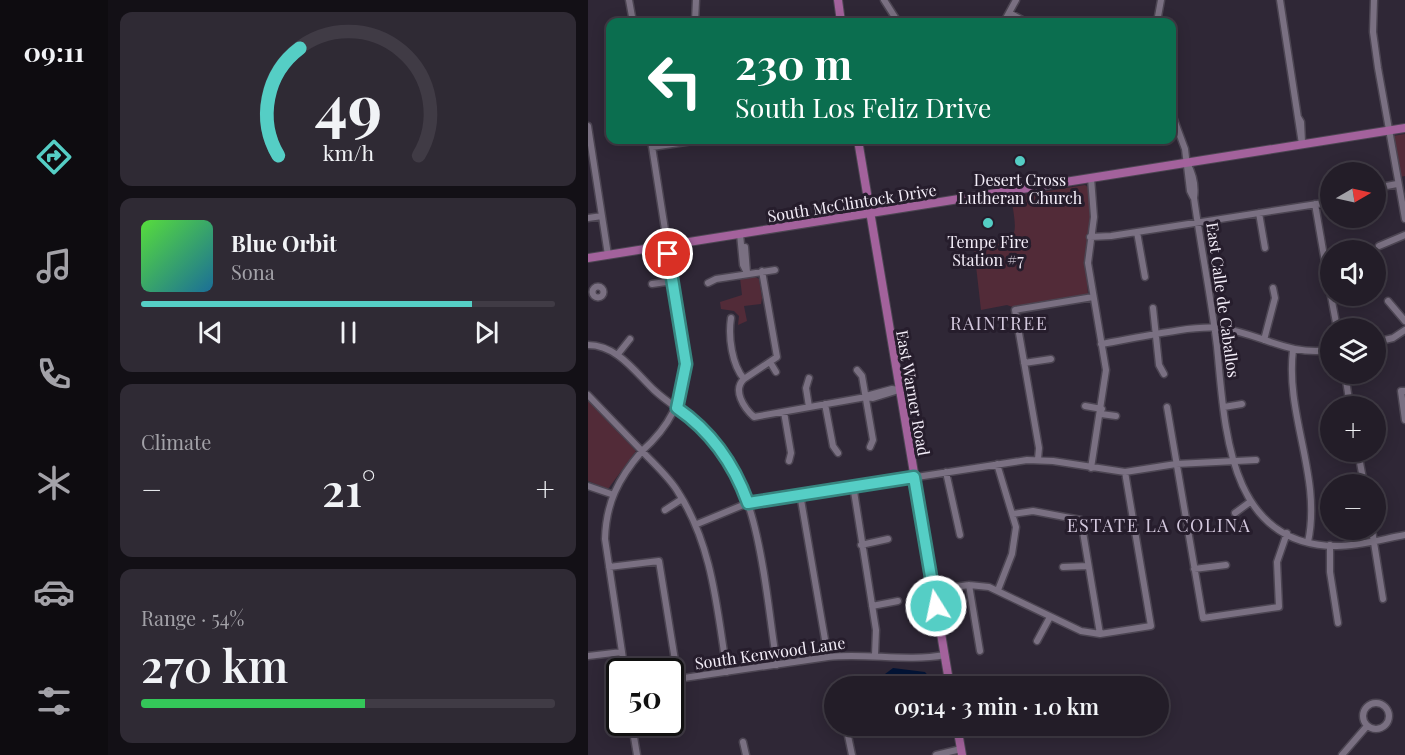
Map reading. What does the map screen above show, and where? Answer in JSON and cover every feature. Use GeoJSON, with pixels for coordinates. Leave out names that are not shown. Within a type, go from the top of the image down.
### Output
{"type":"FeatureCollection","features":[{"type":"Feature","properties":{"kind":"main road"},"geometry":{"type":"LineString","coordinates":[[838,0],[840,18]]}},
{"type":"Feature","properties":{"kind":"main road","name":"South McClintock Drive"},"geometry":{"type":"LineString","coordinates":[[588,258],[1405,128]]}},
{"type":"Feature","properties":{"kind":"main road","name":"East Warner Road"},"geometry":{"type":"LineString","coordinates":[[859,144],[948,676]]}},
{"type":"Feature","properties":{"kind":"main road"},"geometry":{"type":"LineString","coordinates":[[959,736],[962,752]]}},
{"type":"Feature","properties":{"kind":"street"},"geometry":{"type":"LineString","coordinates":[[629,0],[632,18]]}},
{"type":"Feature","properties":{"kind":"street"},"geometry":{"type":"LineString","coordinates":[[695,18],[696,0]]}},
{"type":"Feature","properties":{"kind":"street"},"geometry":{"type":"LineString","coordinates":[[884,0],[895,18]]}},
{"type":"Feature","properties":{"kind":"street"},"geometry":{"type":"LineString","coordinates":[[1008,18],[1016,0]]}},
{"type":"Feature","properties":{"kind":"street"},"geometry":{"type":"LineString","coordinates":[[1158,18],[1161,0]]}},
{"type":"Feature","properties":{"kind":"street"},"geometry":{"type":"LineString","coordinates":[[1280,0],[1298,117],[1302,128],[1302,144]]}},
{"type":"Feature","properties":{"kind":"street"},"geometry":{"type":"LineString","coordinates":[[1374,0],[1373,32],[1397,184],[1405,219]]}},
{"type":"Feature","properties":{"kind":"street"},"geometry":{"type":"LineString","coordinates":[[1011,14],[1018,18]]}},
{"type":"Feature","properties":{"kind":"street"},"geometry":{"type":"LineString","coordinates":[[588,126],[608,255]]}},
{"type":"Feature","properties":{"kind":"street"},"geometry":{"type":"LineString","coordinates":[[1176,127],[1187,163]]}},
{"type":"Feature","properties":{"kind":"street"},"geometry":{"type":"LineString","coordinates":[[623,658],[609,567],[606,517],[611,494],[642,451],[664,429],[677,408],[686,364],[652,144]]}},
{"type":"Feature","properties":{"kind":"street"},"geometry":{"type":"LineString","coordinates":[[652,147],[672,144]]}},
{"type":"Feature","properties":{"kind":"street","name":"East Calle de Caballos"},"geometry":{"type":"LineString","coordinates":[[1187,163],[1192,171],[1232,460],[1239,483],[1250,502],[1264,518],[1287,533],[1308,542],[1330,545],[1374,541],[1405,535]]}},
{"type":"Feature","properties":{"kind":"street"},"geometry":{"type":"LineString","coordinates":[[1091,178],[1094,217],[1088,262],[1106,370],[1091,468]]}},
{"type":"Feature","properties":{"kind":"street"},"geometry":{"type":"LineString","coordinates":[[1386,186],[1397,184]]}},
{"type":"Feature","properties":{"kind":"street"},"geometry":{"type":"LineString","coordinates":[[1090,237],[1137,232],[1320,203]]}},
{"type":"Feature","properties":{"kind":"street"},"geometry":{"type":"LineString","coordinates":[[1316,204],[1322,240]]}},
{"type":"Feature","properties":{"kind":"street"},"geometry":{"type":"LineString","coordinates":[[1259,213],[1265,248]]}},
{"type":"Feature","properties":{"kind":"street"},"geometry":{"type":"LineString","coordinates":[[588,218],[602,216]]}},
{"type":"Feature","properties":{"kind":"street"},"geometry":{"type":"LineString","coordinates":[[1137,232],[1145,276]]}},
{"type":"Feature","properties":{"kind":"street"},"geometry":{"type":"LineString","coordinates":[[740,234],[747,273]]}},
{"type":"Feature","properties":{"kind":"street"},"geometry":{"type":"LineString","coordinates":[[1386,243],[1405,235]]}},
{"type":"Feature","properties":{"kind":"street"},"geometry":{"type":"LineString","coordinates":[[708,283],[747,273],[775,270]]}},
{"type":"Feature","properties":{"kind":"street"},"geometry":{"type":"LineString","coordinates":[[762,271],[777,357],[744,379],[738,386],[738,392],[754,417],[891,394],[899,390]]}},
{"type":"Feature","properties":{"kind":"street"},"geometry":{"type":"LineString","coordinates":[[652,284],[673,281]]}},
{"type":"Feature","properties":{"kind":"street"},"geometry":{"type":"LineString","coordinates":[[1264,340],[1275,298],[1273,288]]}},
{"type":"Feature","properties":{"kind":"street"},"geometry":{"type":"LineString","coordinates":[[1038,459],[1039,447],[1015,310],[1093,297]]}},
{"type":"Feature","properties":{"kind":"street"},"geometry":{"type":"LineString","coordinates":[[1388,301],[1405,321]]}},
{"type":"Feature","properties":{"kind":"street"},"geometry":{"type":"LineString","coordinates":[[1153,308],[1155,336],[1160,365],[1164,374]]}},
{"type":"Feature","properties":{"kind":"street"},"geometry":{"type":"LineString","coordinates":[[731,318],[729,330],[737,371],[744,379]]}},
{"type":"Feature","properties":{"kind":"street"},"geometry":{"type":"LineString","coordinates":[[1101,344],[1215,328],[1239,332],[1293,350],[1320,351]]}},
{"type":"Feature","properties":{"kind":"street"},"geometry":{"type":"LineString","coordinates":[[1386,340],[1405,330]]}},
{"type":"Feature","properties":{"kind":"street"},"geometry":{"type":"LineString","coordinates":[[618,354],[630,339]]}},
{"type":"Feature","properties":{"kind":"street"},"geometry":{"type":"LineString","coordinates":[[588,345],[608,349],[618,354],[666,401],[696,421],[712,437],[734,471],[748,503],[777,665]]}},
{"type":"Feature","properties":{"kind":"street"},"geometry":{"type":"LineString","coordinates":[[1293,350],[1292,384],[1313,502],[1308,542]]}},
{"type":"Feature","properties":{"kind":"street"},"geometry":{"type":"LineString","coordinates":[[1024,363],[1051,359]]}},
{"type":"Feature","properties":{"kind":"street"},"geometry":{"type":"LineString","coordinates":[[770,362],[776,372]]}},
{"type":"Feature","properties":{"kind":"street"},"geometry":{"type":"LineString","coordinates":[[857,370],[862,376],[866,397],[873,440],[870,447]]}},
{"type":"Feature","properties":{"kind":"street"},"geometry":{"type":"LineString","coordinates":[[809,378],[806,388],[809,406]]}},
{"type":"Feature","properties":{"kind":"street"},"geometry":{"type":"LineString","coordinates":[[1405,391],[1401,392],[1405,420]]}},
{"type":"Feature","properties":{"kind":"street"},"geometry":{"type":"LineString","coordinates":[[588,395],[642,451],[682,499],[697,524],[711,572],[727,672]]}},
{"type":"Feature","properties":{"kind":"street"},"geometry":{"type":"LineString","coordinates":[[825,404],[833,446],[838,453]]}},
{"type":"Feature","properties":{"kind":"street"},"geometry":{"type":"LineString","coordinates":[[1224,407],[1242,404]]}},
{"type":"Feature","properties":{"kind":"street"},"geometry":{"type":"LineString","coordinates":[[1085,406],[1116,416]]}},
{"type":"Feature","properties":{"kind":"street"},"geometry":{"type":"LineString","coordinates":[[1167,407],[1203,618],[1279,607],[1277,562],[1287,533]]}},
{"type":"Feature","properties":{"kind":"street"},"geometry":{"type":"LineString","coordinates":[[783,412],[791,453],[789,461]]}},
{"type":"Feature","properties":{"kind":"street"},"geometry":{"type":"LineString","coordinates":[[697,524],[748,503],[853,485],[1038,459],[1125,471],[1176,464],[1256,460]]}},
{"type":"Feature","properties":{"kind":"street"},"geometry":{"type":"LineString","coordinates":[[997,464],[1013,514],[1015,539],[999,590]]}},
{"type":"Feature","properties":{"kind":"street"},"geometry":{"type":"LineString","coordinates":[[934,590],[969,585],[999,590],[1081,631],[1100,634],[1151,626],[1125,471]]}},
{"type":"Feature","properties":{"kind":"street"},"geometry":{"type":"LineString","coordinates":[[946,472],[960,535]]}},
{"type":"Feature","properties":{"kind":"street"},"geometry":{"type":"LineString","coordinates":[[853,485],[877,641],[875,655]]}},
{"type":"Feature","properties":{"kind":"street"},"geometry":{"type":"LineString","coordinates":[[588,486],[611,494]]}},
{"type":"Feature","properties":{"kind":"street"},"geometry":{"type":"LineString","coordinates":[[800,494],[828,657]]}},
{"type":"Feature","properties":{"kind":"street"},"geometry":{"type":"LineString","coordinates":[[665,510],[682,499]]}},
{"type":"Feature","properties":{"kind":"street"},"geometry":{"type":"LineString","coordinates":[[1236,513],[1250,502]]}},
{"type":"Feature","properties":{"kind":"street"},"geometry":{"type":"LineString","coordinates":[[1013,514],[1033,511],[1081,520],[1100,634]]}},
{"type":"Feature","properties":{"kind":"street"},"geometry":{"type":"LineString","coordinates":[[861,545],[888,539]]}},
{"type":"Feature","properties":{"kind":"street"},"geometry":{"type":"LineString","coordinates":[[1374,541],[1383,599]]}},
{"type":"Feature","properties":{"kind":"street"},"geometry":{"type":"LineString","coordinates":[[1330,545],[1330,572],[1338,623]]}},
{"type":"Feature","properties":{"kind":"street"},"geometry":{"type":"LineString","coordinates":[[609,567],[659,561],[671,658]]}},
{"type":"Feature","properties":{"kind":"street"},"geometry":{"type":"LineString","coordinates":[[1194,569],[1226,565]]}},
{"type":"Feature","properties":{"kind":"street"},"geometry":{"type":"LineString","coordinates":[[1063,567],[1088,566]]}},
{"type":"Feature","properties":{"kind":"street"},"geometry":{"type":"LineString","coordinates":[[969,585],[980,651]]}},
{"type":"Feature","properties":{"kind":"street"},"geometry":{"type":"LineString","coordinates":[[872,606],[898,601]]}},
{"type":"Feature","properties":{"kind":"street"},"geometry":{"type":"LineString","coordinates":[[1037,641],[1050,617]]}},
{"type":"Feature","properties":{"kind":"street"},"geometry":{"type":"LineString","coordinates":[[588,656],[622,652]]}},
{"type":"Feature","properties":{"kind":"street","name":"South Kenwood Lane"},"geometry":{"type":"LineString","coordinates":[[684,678],[828,657],[875,655],[917,659],[945,655]]}},
{"type":"Feature","properties":{"kind":"street"},"geometry":{"type":"LineString","coordinates":[[1378,703],[1385,707],[1389,715],[1386,723],[1380,729],[1367,726],[1363,719],[1366,707],[1378,703]]}},
{"type":"Feature","properties":{"kind":"street"},"geometry":{"type":"LineString","coordinates":[[1342,755],[1367,726]]}},
{"type":"Feature","properties":{"kind":"street"},"geometry":{"type":"LineString","coordinates":[[634,736],[637,755]]}},
{"type":"Feature","properties":{"kind":"street"},"geometry":{"type":"LineString","coordinates":[[848,736],[852,755]]}},
{"type":"Feature","properties":{"kind":"street"},"geometry":{"type":"LineString","coordinates":[[743,742],[746,755]]}},
{"type":"Feature","properties":{"kind":"street"},"geometry":{"type":"LineString","coordinates":[[936,755],[962,752]]}},
{"type":"Feature","properties":{"kind":"shaded area"},"geometry":{"type":"Polygon","coordinates":[[[1405,134],[1405,176],[1400,177],[1393,136],[1405,134]]]}},
{"type":"Feature","properties":{"kind":"shaded area"},"geometry":{"type":"Polygon","coordinates":[[[1085,185],[1090,189],[1091,209],[1085,259],[1088,294],[1015,308],[1007,305],[981,310],[974,248],[1007,241],[1012,237],[1015,223],[1011,197],[1085,185]]]}},
{"type":"Feature","properties":{"kind":"shaded area"},"geometry":{"type":"Polygon","coordinates":[[[752,275],[759,279],[761,304],[744,306],[747,321],[738,325],[739,316],[734,311],[721,309],[720,302],[742,295],[740,278],[752,275]]]}},
{"type":"Feature","properties":{"kind":"shaded area"},"geometry":{"type":"Polygon","coordinates":[[[588,401],[636,451],[608,489],[588,481],[588,401]]]}},
{"type":"Feature","properties":{"kind":"water"},"geometry":{"type":"Polygon","coordinates":[[[893,668],[925,672],[928,676],[885,676],[893,668]]]}},
{"type":"Feature","properties":{"kind":"place","name":"Desert Cross Lutheran Church"},"geometry":{"type":"Point","coordinates":[1020,161]}},
{"type":"Feature","properties":{"kind":"place","name":"Tempe Fire Station #7"},"geometry":{"type":"Point","coordinates":[988,223]}},
{"type":"Feature","properties":{"kind":"district","name":"RAINTREE"},"geometry":{"type":"Point","coordinates":[999,324]}},
{"type":"Feature","properties":{"kind":"district","name":"ESTATE LA COLINA"},"geometry":{"type":"Point","coordinates":[1159,526]}},
{"type":"Feature","properties":{"kind":"route"},"geometry":{"type":"LineString","coordinates":[[668,254],[686,364],[684,383],[677,408],[696,421],[712,437],[734,471],[748,503],[914,477],[936,606]]}}]}
